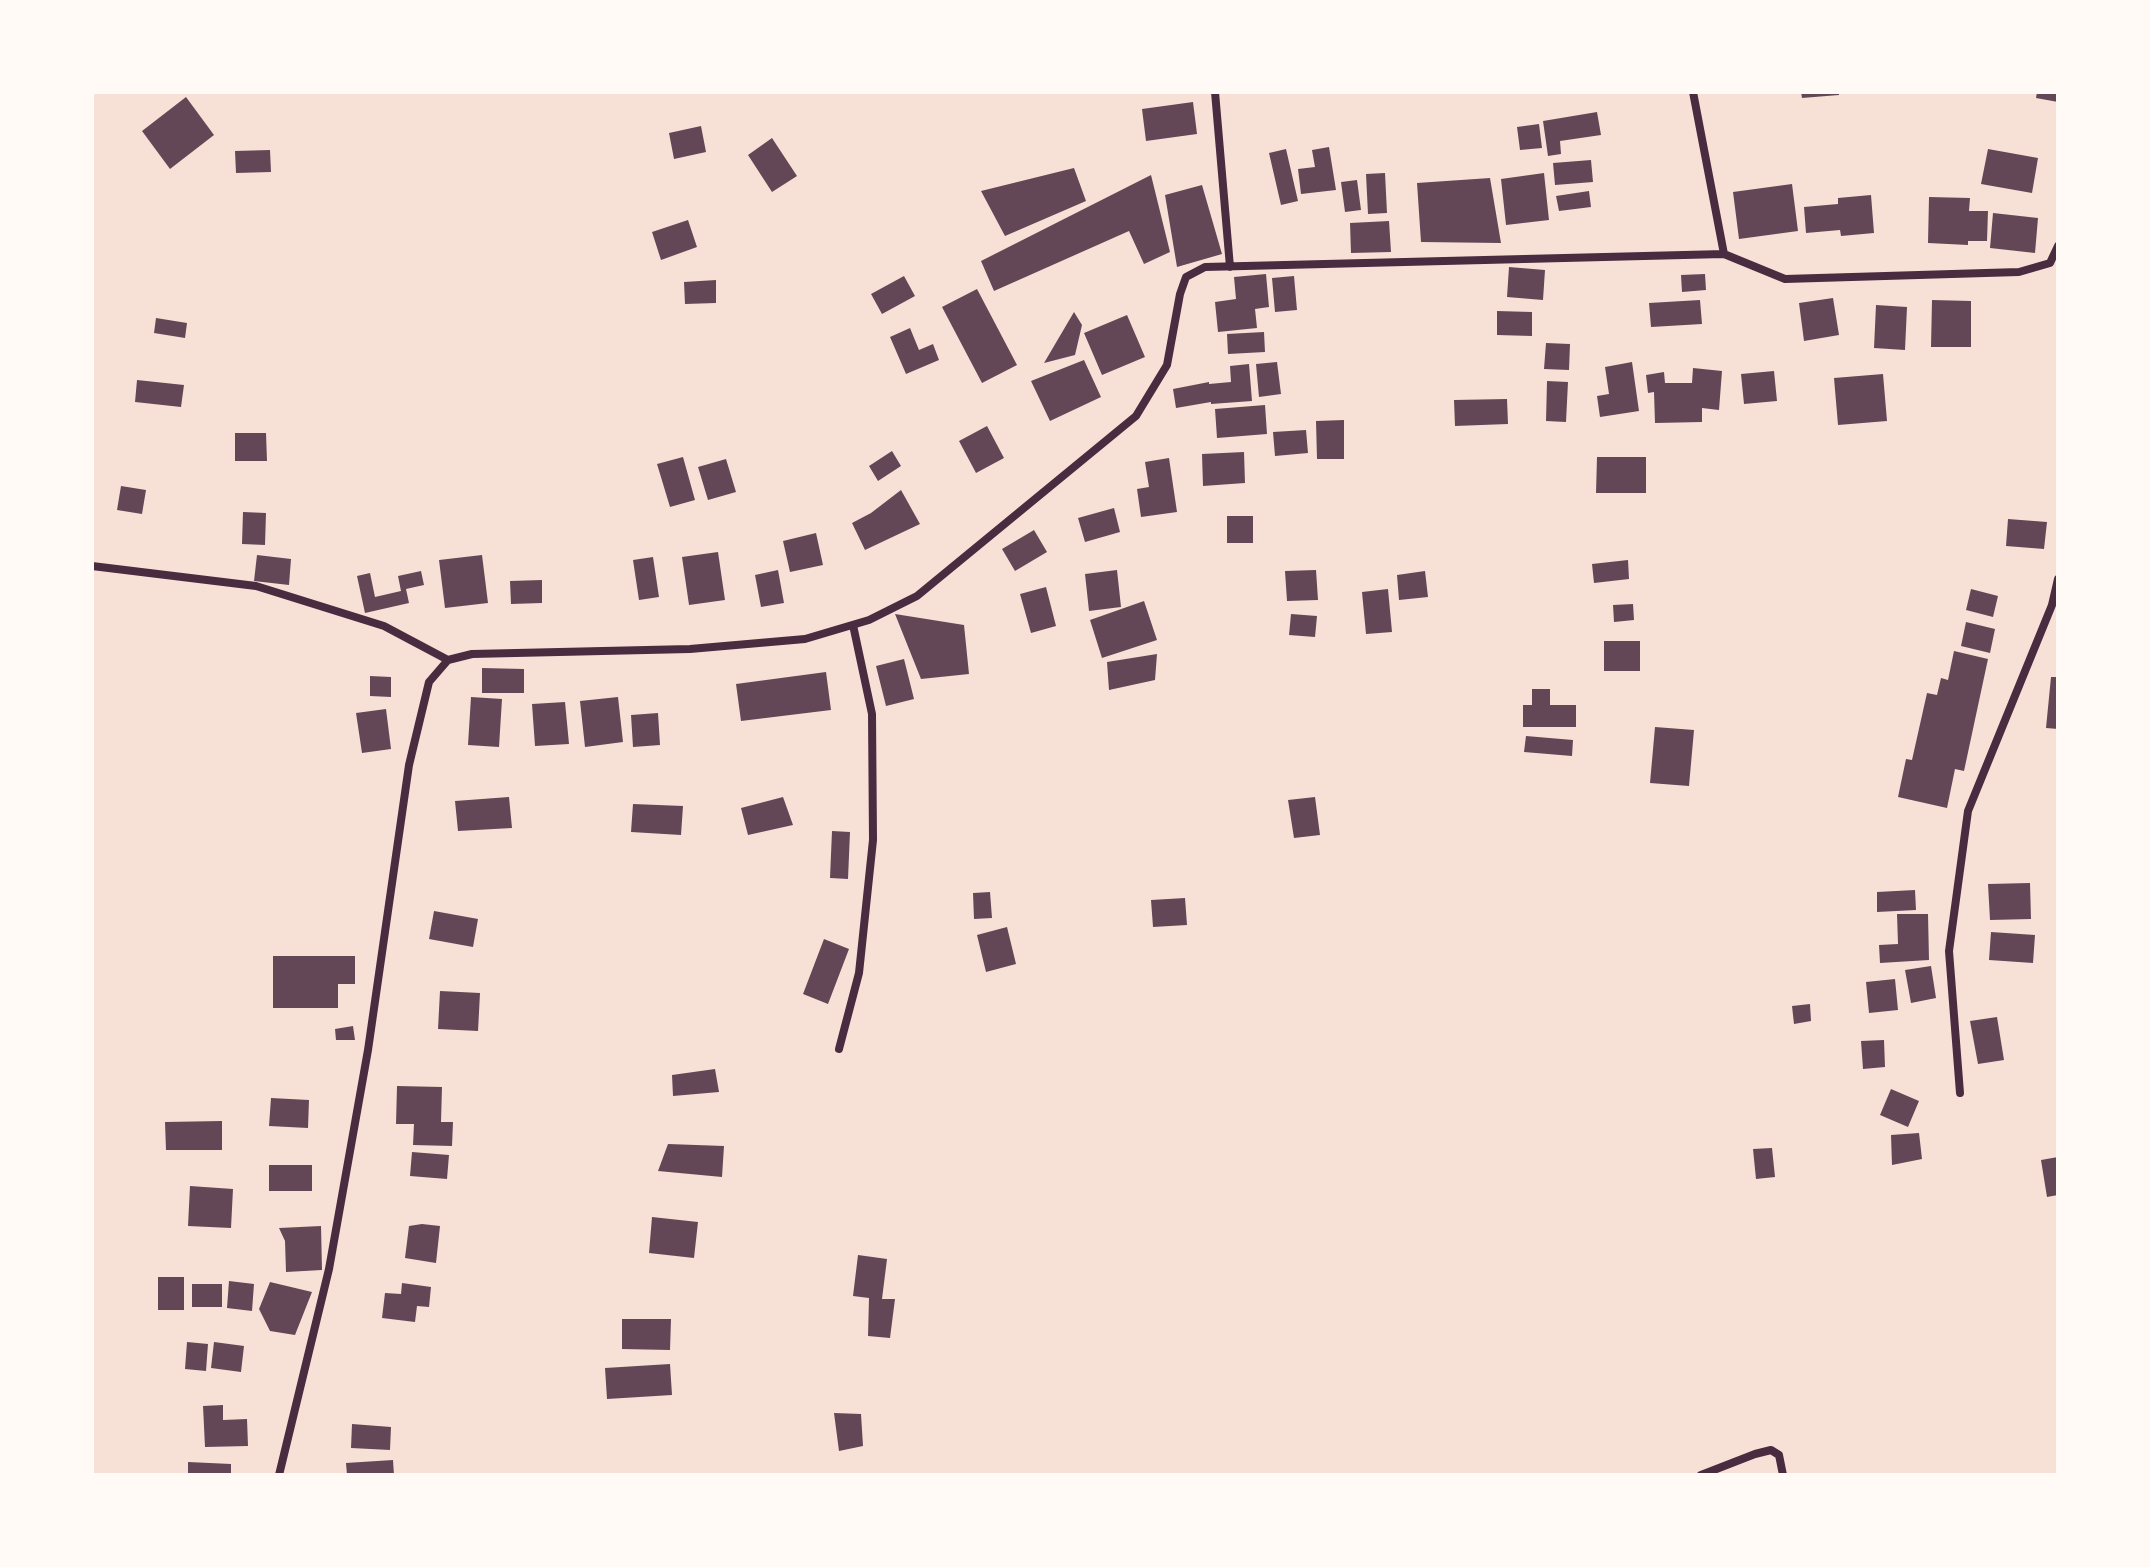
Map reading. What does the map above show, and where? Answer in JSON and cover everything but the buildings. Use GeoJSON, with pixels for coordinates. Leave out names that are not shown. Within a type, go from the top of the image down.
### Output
{"type":"FeatureCollection","features":[{"type":"Feature","properties":{"kind":"street"},"geometry":{"type":"LineString","coordinates":[[1215,92],[1230,267]]}},
{"type":"Feature","properties":{"kind":"street"},"geometry":{"type":"LineString","coordinates":[[1693,92],[1724,254]]}},
{"type":"Feature","properties":{"kind":"street"},"geometry":{"type":"LineString","coordinates":[[279,1475],[329,1269],[368,1050],[409,765],[429,682],[448,660],[472,654],[705,648],[805,639],[869,620],[917,596],[1136,416],[1167,365],[1186,277],[1205,267],[1724,254],[1785,279],[2019,272],[2050,263],[2058,246]]}},
{"type":"Feature","properties":{"kind":"street"},"geometry":{"type":"LineString","coordinates":[[92,566],[256,586],[384,626],[448,660]]}},
{"type":"Feature","properties":{"kind":"street"},"geometry":{"type":"LineString","coordinates":[[1960,1093],[1949,951],[1968,811],[2052,605],[2058,579]]}},
{"type":"Feature","properties":{"kind":"street"},"geometry":{"type":"LineString","coordinates":[[839,1049],[859,973],[873,840],[872,714],[853,625]]}},
{"type":"Feature","properties":{"kind":"street"},"geometry":{"type":"LineString","coordinates":[[1701,1475],[1771,1450],[1779,1455],[1783,1475]]}}]}
